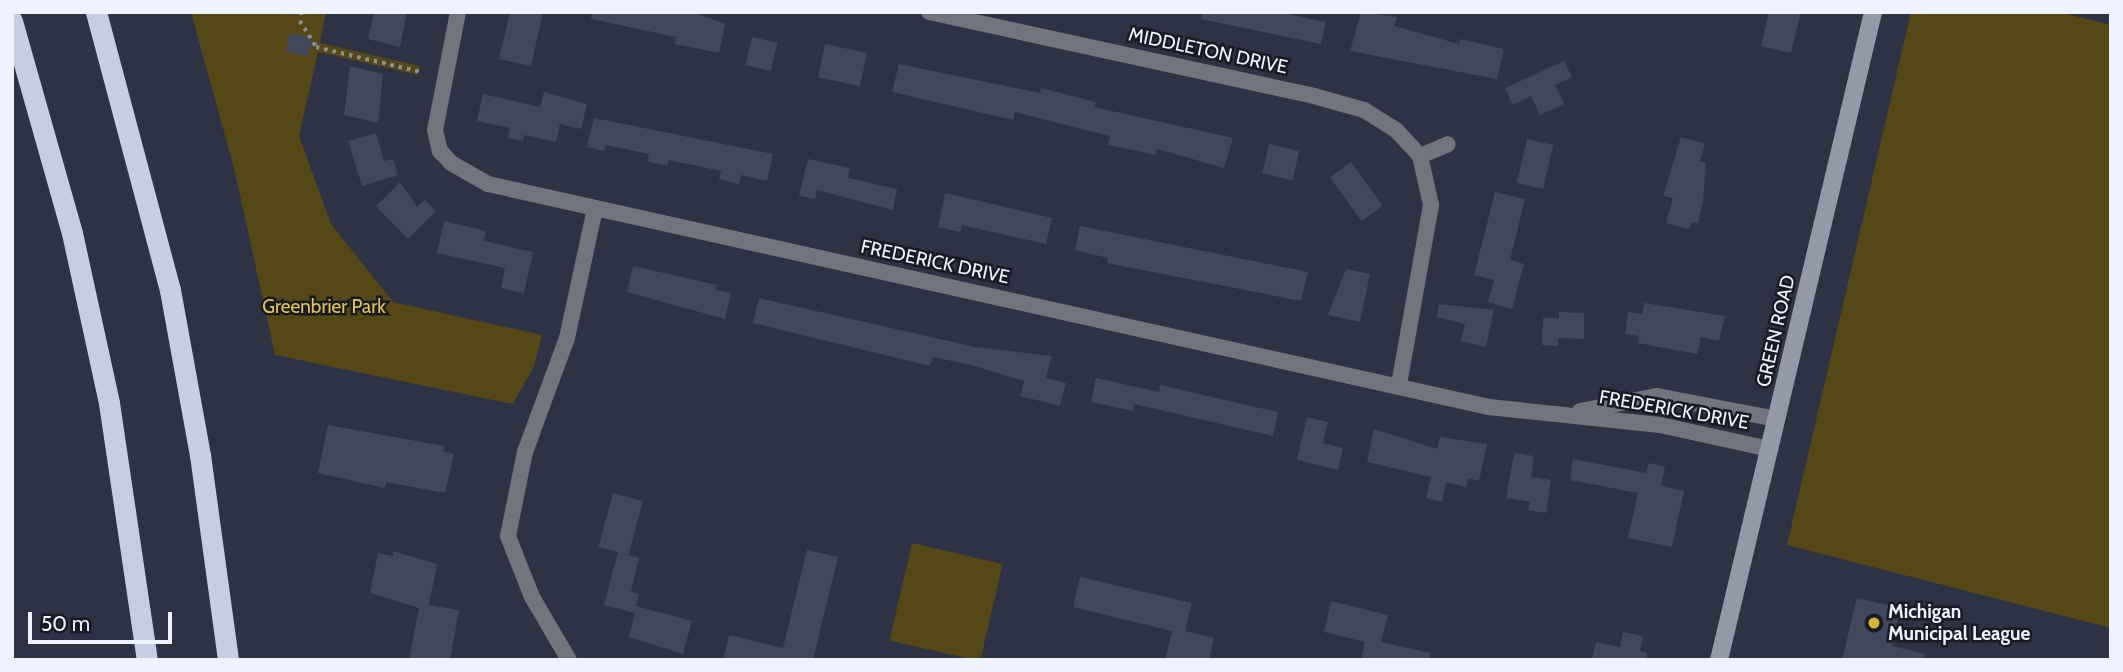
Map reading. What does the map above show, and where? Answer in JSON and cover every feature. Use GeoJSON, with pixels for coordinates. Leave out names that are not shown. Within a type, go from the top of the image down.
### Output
{"type":"FeatureCollection","features":[{"type":"Feature","properties":{"kind":"highway"},"geometry":{"type":"LineString","coordinates":[[96,12],[170,290],[201,454],[228,660]]}},
{"type":"Feature","properties":{"kind":"highway"},"geometry":{"type":"LineString","coordinates":[[12,21],[72,233],[109,402],[147,660]]}},
{"type":"Feature","properties":{"kind":"street","name":"FREDERICK DRIVE"},"geometry":{"type":"LineString","coordinates":[[458,12],[437,109],[440,150],[467,175],[488,184],[1489,407],[1572,413],[1769,449]]}},
{"type":"Feature","properties":{"kind":"street","name":"MIDDLETON DRIVE"},"geometry":{"type":"LineString","coordinates":[[929,12],[1364,110],[1396,131],[1420,156]]}},
{"type":"Feature","properties":{"kind":"street","name":"GREEN ROAD"},"geometry":{"type":"LineString","coordinates":[[1719,660],[1872,12]]}},
{"type":"Feature","properties":{"kind":"street"},"geometry":{"type":"LineString","coordinates":[[1399,385],[1428,241],[1431,205],[1420,156],[1448,144]]}},
{"type":"Feature","properties":{"kind":"street"},"geometry":{"type":"LineString","coordinates":[[567,657],[532,597],[508,536],[525,452],[567,338],[595,208]]}},
{"type":"Feature","properties":{"kind":"street","name":"FREDERICK DRIVE"},"geometry":{"type":"LineString","coordinates":[[1572,413],[1657,396],[1776,419]]}},
{"type":"Feature","properties":{"kind":"path"},"geometry":{"type":"LineString","coordinates":[[302,12],[300,21],[316,47],[421,72]]}},
{"type":"Feature","properties":{"kind":"green space","name":"Greenbrier Park"},"geometry":{"type":"Polygon","coordinates":[[[191,12],[326,12],[320,43],[420,66],[418,75],[318,52],[299,136],[331,224],[393,302],[542,335],[534,366],[513,404],[275,355],[235,172],[191,12]]]}},
{"type":"Feature","properties":{"kind":"green space"},"geometry":{"type":"Polygon","coordinates":[[[1911,12],[2059,12],[2111,25],[2111,628],[1787,545],[1911,12]]]}},
{"type":"Feature","properties":{"kind":"green space"},"geometry":{"type":"Polygon","coordinates":[[[912,543],[1003,564],[980,660],[890,640],[912,543]]]}},
{"type":"Feature","properties":{"kind":"building"},"geometry":{"type":"Polygon","coordinates":[[[374,12],[407,12],[400,47],[368,39],[374,12]]]}},
{"type":"Feature","properties":{"kind":"building"},"geometry":{"type":"Polygon","coordinates":[[[510,12],[543,12],[531,66],[499,59],[510,12]]]}},
{"type":"Feature","properties":{"kind":"building"},"geometry":{"type":"Polygon","coordinates":[[[592,12],[693,12],[725,24],[719,53],[675,44],[676,37],[591,19],[592,12]]]}},
{"type":"Feature","properties":{"kind":"building"},"geometry":{"type":"Polygon","coordinates":[[[1202,12],[1278,12],[1326,22],[1321,44],[1201,19],[1202,12]]]}},
{"type":"Feature","properties":{"kind":"building"},"geometry":{"type":"Polygon","coordinates":[[[1361,12],[1397,17],[1394,26],[1459,44],[1460,39],[1504,49],[1497,79],[1350,51],[1361,12]]]}},
{"type":"Feature","properties":{"kind":"building"},"geometry":{"type":"Polygon","coordinates":[[[1769,12],[1801,12],[1791,53],[1761,46],[1769,12]]]}},
{"type":"Feature","properties":{"kind":"building"},"geometry":{"type":"Polygon","coordinates":[[[290,33],[312,38],[308,57],[286,52],[290,33]]]}},
{"type":"Feature","properties":{"kind":"building"},"geometry":{"type":"Polygon","coordinates":[[[752,37],[777,43],[771,71],[745,65],[752,37]]]}},
{"type":"Feature","properties":{"kind":"building"},"geometry":{"type":"Polygon","coordinates":[[[825,44],[867,53],[860,86],[818,77],[825,44]]]}},
{"type":"Feature","properties":{"kind":"building"},"geometry":{"type":"Polygon","coordinates":[[[1564,61],[1572,77],[1555,85],[1564,104],[1540,115],[1531,96],[1513,105],[1505,88],[1564,61]]]}},
{"type":"Feature","properties":{"kind":"building"},"geometry":{"type":"Polygon","coordinates":[[[899,64],[1040,93],[1041,88],[1096,102],[1094,107],[1233,138],[1224,168],[1157,149],[1156,155],[1108,145],[1110,136],[1015,112],[1013,120],[892,92],[899,64]]]}},
{"type":"Feature","properties":{"kind":"building"},"geometry":{"type":"Polygon","coordinates":[[[350,66],[383,74],[378,123],[344,115],[350,66]]]}},
{"type":"Feature","properties":{"kind":"building"},"geometry":{"type":"Polygon","coordinates":[[[544,92],[587,104],[581,129],[560,124],[556,142],[524,135],[523,141],[508,138],[510,128],[477,121],[483,94],[540,107],[544,92]]]}},
{"type":"Feature","properties":{"kind":"building"},"geometry":{"type":"Polygon","coordinates":[[[594,118],[773,154],[767,181],[741,175],[739,184],[719,179],[721,171],[669,160],[667,166],[647,161],[649,154],[606,145],[604,151],[587,147],[594,118]]]}},
{"type":"Feature","properties":{"kind":"building"},"geometry":{"type":"Polygon","coordinates":[[[376,133],[384,161],[393,159],[398,175],[362,186],[348,141],[376,133]]]}},
{"type":"Feature","properties":{"kind":"building"},"geometry":{"type":"Polygon","coordinates":[[[1681,137],[1705,144],[1700,161],[1706,163],[1703,203],[1698,223],[1692,222],[1689,229],[1666,223],[1673,198],[1663,196],[1681,137]]]}},
{"type":"Feature","properties":{"kind":"building"},"geometry":{"type":"Polygon","coordinates":[[[1527,139],[1553,145],[1543,189],[1517,183],[1527,139]]]}},
{"type":"Feature","properties":{"kind":"building"},"geometry":{"type":"Polygon","coordinates":[[[1269,144],[1299,151],[1292,180],[1262,173],[1269,144]]]}},
{"type":"Feature","properties":{"kind":"building"},"geometry":{"type":"Polygon","coordinates":[[[808,159],[850,168],[848,178],[897,189],[893,210],[817,190],[815,199],[799,196],[808,159]]]}},
{"type":"Feature","properties":{"kind":"building"},"geometry":{"type":"Polygon","coordinates":[[[1351,162],[1383,206],[1362,221],[1330,177],[1351,162]]]}},
{"type":"Feature","properties":{"kind":"building"},"geometry":{"type":"Polygon","coordinates":[[[400,182],[417,207],[425,200],[436,211],[408,239],[376,206],[400,182]]]}},
{"type":"Feature","properties":{"kind":"building"},"geometry":{"type":"Polygon","coordinates":[[[1495,192],[1525,199],[1510,260],[1524,264],[1512,309],[1488,302],[1494,280],[1474,275],[1495,192]]]}},
{"type":"Feature","properties":{"kind":"building"},"geometry":{"type":"Polygon","coordinates":[[[945,193],[1052,218],[1046,244],[962,225],[960,232],[938,227],[945,193]]]}},
{"type":"Feature","properties":{"kind":"building"},"geometry":{"type":"Polygon","coordinates":[[[444,221],[486,231],[484,241],[533,252],[524,293],[501,288],[505,268],[437,253],[444,221]]]}},
{"type":"Feature","properties":{"kind":"building"},"geometry":{"type":"Polygon","coordinates":[[[1080,226],[1308,272],[1301,301],[1107,263],[1108,258],[1075,250],[1080,226]]]}},
{"type":"Feature","properties":{"kind":"building"},"geometry":{"type":"Polygon","coordinates":[[[633,266],[717,285],[716,290],[731,293],[725,319],[627,292],[633,266]]]}},
{"type":"Feature","properties":{"kind":"building"},"geometry":{"type":"Polygon","coordinates":[[[1346,269],[1370,274],[1360,322],[1328,315],[1346,269]]]}},
{"type":"Feature","properties":{"kind":"building"},"geometry":{"type":"Polygon","coordinates":[[[759,298],[975,347],[1052,356],[1046,378],[1066,383],[1060,406],[1020,396],[1024,381],[971,365],[933,357],[930,366],[753,323],[759,298]]]}},
{"type":"Feature","properties":{"kind":"building"},"geometry":{"type":"Polygon","coordinates":[[[1644,303],[1725,316],[1719,341],[1701,337],[1697,354],[1638,343],[1639,336],[1625,334],[1628,312],[1642,314],[1644,303]]]}},
{"type":"Feature","properties":{"kind":"building"},"geometry":{"type":"Polygon","coordinates":[[[1439,304],[1494,310],[1486,347],[1461,341],[1465,324],[1437,317],[1439,304]]]}},
{"type":"Feature","properties":{"kind":"building"},"geometry":{"type":"Polygon","coordinates":[[[1559,312],[1584,313],[1584,339],[1558,338],[1558,346],[1542,345],[1543,318],[1559,318],[1559,312]]]}},
{"type":"Feature","properties":{"kind":"building"},"geometry":{"type":"Polygon","coordinates":[[[1096,378],[1159,392],[1160,385],[1278,412],[1273,436],[1134,404],[1133,411],[1091,402],[1096,378]]]}},
{"type":"Feature","properties":{"kind":"building"},"geometry":{"type":"Polygon","coordinates":[[[1307,417],[1328,422],[1323,443],[1343,448],[1338,470],[1297,460],[1307,417]]]}},
{"type":"Feature","properties":{"kind":"building"},"geometry":{"type":"Polygon","coordinates":[[[328,425],[444,446],[443,451],[454,454],[445,493],[386,482],[385,488],[318,473],[328,425]]]}},
{"type":"Feature","properties":{"kind":"building"},"geometry":{"type":"Polygon","coordinates":[[[1374,429],[1437,449],[1440,437],[1487,444],[1479,481],[1468,478],[1466,487],[1446,482],[1442,502],[1426,498],[1431,477],[1367,462],[1374,429]]]}},
{"type":"Feature","properties":{"kind":"building"},"geometry":{"type":"Polygon","coordinates":[[[1514,453],[1534,456],[1531,477],[1551,480],[1546,513],[1528,510],[1530,502],[1506,498],[1514,453]]]}},
{"type":"Feature","properties":{"kind":"building"},"geometry":{"type":"Polygon","coordinates":[[[1573,459],[1646,473],[1649,463],[1665,467],[1661,486],[1684,491],[1672,547],[1628,538],[1638,493],[1570,480],[1573,459]]]}},
{"type":"Feature","properties":{"kind":"building"},"geometry":{"type":"Polygon","coordinates":[[[613,493],[643,501],[628,555],[599,547],[613,493]]]}},
{"type":"Feature","properties":{"kind":"building"},"geometry":{"type":"Polygon","coordinates":[[[807,550],[838,557],[813,660],[723,660],[729,635],[783,648],[807,550]]]}},
{"type":"Feature","properties":{"kind":"building"},"geometry":{"type":"Polygon","coordinates":[[[393,551],[437,564],[429,605],[459,610],[450,660],[409,660],[419,608],[370,593],[378,553],[393,556],[393,551]]]}},
{"type":"Feature","properties":{"kind":"building"},"geometry":{"type":"Polygon","coordinates":[[[618,552],[639,558],[631,592],[639,594],[636,606],[692,621],[683,654],[629,637],[635,613],[604,605],[618,552]]]}},
{"type":"Feature","properties":{"kind":"building"},"geometry":{"type":"Polygon","coordinates":[[[1080,577],[1192,603],[1185,631],[1214,638],[1209,660],[1165,660],[1172,631],[1073,607],[1080,577]]]}},
{"type":"Feature","properties":{"kind":"building","name":"Michigan Municipal League"},"geometry":{"type":"Polygon","coordinates":[[[1857,598],[1900,608],[1892,646],[1925,654],[1924,660],[1842,660],[1857,598]]]}},
{"type":"Feature","properties":{"kind":"building"},"geometry":{"type":"Polygon","coordinates":[[[1331,601],[1388,615],[1381,642],[1430,653],[1429,660],[1361,660],[1365,642],[1324,632],[1331,601]]]}},
{"type":"Feature","properties":{"kind":"building"},"geometry":{"type":"Polygon","coordinates":[[[1623,632],[1643,636],[1640,651],[1647,653],[1647,660],[1592,660],[1596,642],[1620,647],[1623,632]]]}},
{"type":"Feature","properties":{"kind":"place","name":"Michigan Municipal League"},"geometry":{"type":"Point","coordinates":[1874,623]}}]}
